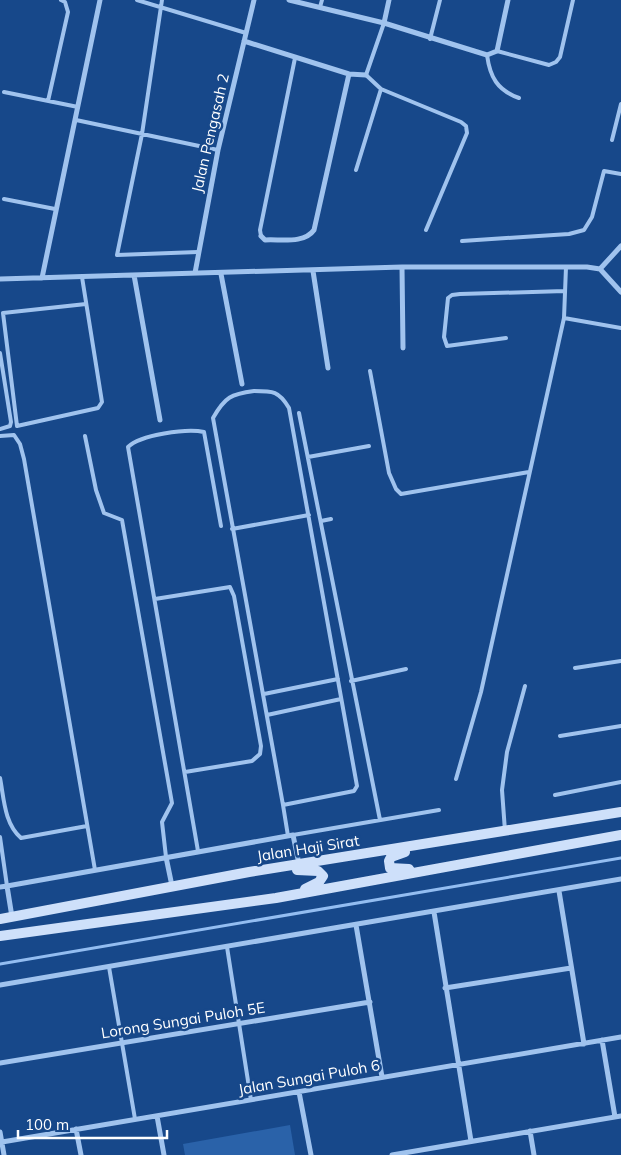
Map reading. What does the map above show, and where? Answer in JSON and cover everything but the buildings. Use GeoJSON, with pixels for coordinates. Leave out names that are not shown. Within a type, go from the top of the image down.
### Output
{"type":"FeatureCollection","features":[{"type":"Feature","properties":{"kind":"main road","name":"Jalan Haji Sirat"},"geometry":{"type":"LineString","coordinates":[[0,919],[249,872],[621,812]]}},
{"type":"Feature","properties":{"kind":"main road"},"geometry":{"type":"LineString","coordinates":[[0,936],[276,898],[621,835]]}},
{"type":"Feature","properties":{"kind":"main road"},"geometry":{"type":"LineString","coordinates":[[444,841],[400,853],[391,857],[389,865],[390,868],[397,870],[452,867]]}},
{"type":"Feature","properties":{"kind":"main road"},"geometry":{"type":"LineString","coordinates":[[249,872],[308,870],[318,871],[322,876],[313,886],[276,898]]}},
{"type":"Feature","properties":{"kind":"street"},"geometry":{"type":"LineString","coordinates":[[42,278],[100,0]]}},
{"type":"Feature","properties":{"kind":"street","name":"Jalan Pengasah 2"},"geometry":{"type":"LineString","coordinates":[[195,273],[218,150],[254,0]]}},
{"type":"Feature","properties":{"kind":"street"},"geometry":{"type":"LineString","coordinates":[[289,0],[384,23],[430,39],[487,55],[497,50],[508,0]]}},
{"type":"Feature","properties":{"kind":"street"},"geometry":{"type":"LineString","coordinates":[[384,23],[389,0]]}},
{"type":"Feature","properties":{"kind":"street"},"geometry":{"type":"LineString","coordinates":[[244,41],[349,74],[366,75]]}},
{"type":"Feature","properties":{"kind":"street"},"geometry":{"type":"LineString","coordinates":[[261,236],[265,240],[302,239],[310,237],[314,230],[349,74]]}},
{"type":"Feature","properties":{"kind":"street"},"geometry":{"type":"LineString","coordinates":[[600,269],[621,246]]}},
{"type":"Feature","properties":{"kind":"street"},"geometry":{"type":"LineString","coordinates":[[0,280],[402,267],[566,266],[600,269],[621,292]]}},
{"type":"Feature","properties":{"kind":"street"},"geometry":{"type":"LineString","coordinates":[[402,267],[403,348]]}},
{"type":"Feature","properties":{"kind":"street"},"geometry":{"type":"LineString","coordinates":[[313,271],[328,368]]}},
{"type":"Feature","properties":{"kind":"street"},"geometry":{"type":"LineString","coordinates":[[221,274],[242,384]]}},
{"type":"Feature","properties":{"kind":"street"},"geometry":{"type":"LineString","coordinates":[[134,275],[160,420]]}},
{"type":"Feature","properties":{"kind":"street"},"geometry":{"type":"LineString","coordinates":[[0,887],[291,835],[299,864]]}},
{"type":"Feature","properties":{"kind":"street"},"geometry":{"type":"LineString","coordinates":[[166,857],[172,886]]}},
{"type":"Feature","properties":{"kind":"street"},"geometry":{"type":"LineString","coordinates":[[0,985],[621,879]]}},
{"type":"Feature","properties":{"kind":"street"},"geometry":{"type":"LineString","coordinates":[[7,886],[12,917]]}},
{"type":"Feature","properties":{"kind":"street"},"geometry":{"type":"LineString","coordinates":[[559,891],[584,1044]]}},
{"type":"Feature","properties":{"kind":"street"},"geometry":{"type":"LineString","coordinates":[[434,912],[457,1065],[471,1141]]}},
{"type":"Feature","properties":{"kind":"street"},"geometry":{"type":"LineString","coordinates":[[356,925],[382,1078]]}},
{"type":"Feature","properties":{"kind":"street"},"geometry":{"type":"LineString","coordinates":[[445,988],[572,968]]}},
{"type":"Feature","properties":{"kind":"street","name":"Lorong Sungai Puloh 5E"},"geometry":{"type":"LineString","coordinates":[[0,1063],[370,1002]]}},
{"type":"Feature","properties":{"kind":"street","name":"Jalan Sungai Puloh 6"},"geometry":{"type":"LineString","coordinates":[[2,1146],[76,1129],[621,1037]]}},
{"type":"Feature","properties":{"kind":"street"},"geometry":{"type":"LineString","coordinates":[[602,1040],[615,1117]]}},
{"type":"Feature","properties":{"kind":"street"},"geometry":{"type":"LineString","coordinates":[[300,1092],[311,1155]]}},
{"type":"Feature","properties":{"kind":"street"},"geometry":{"type":"LineString","coordinates":[[157,1116],[164,1155]]}},
{"type":"Feature","properties":{"kind":"street"},"geometry":{"type":"LineString","coordinates":[[392,1155],[621,1116]]}},
{"type":"Feature","properties":{"kind":"street"},"geometry":{"type":"LineString","coordinates":[[76,1129],[81,1155]]}},
{"type":"Feature","properties":{"kind":"street"},"geometry":{"type":"LineString","coordinates":[[530,1131],[534,1155]]}},
{"type":"Feature","properties":{"kind":"street"},"geometry":{"type":"LineString","coordinates":[[0,1132],[4,1155]]}},
{"type":"Feature","properties":{"kind":"lane"},"geometry":{"type":"LineString","coordinates":[[48,101],[68,12],[65,2],[61,0]]}},
{"type":"Feature","properties":{"kind":"lane"},"geometry":{"type":"LineString","coordinates":[[136,0],[246,33]]}},
{"type":"Feature","properties":{"kind":"lane"},"geometry":{"type":"LineString","coordinates":[[162,0],[142,134],[117,255],[198,252]]}},
{"type":"Feature","properties":{"kind":"lane"},"geometry":{"type":"LineString","coordinates":[[320,7],[322,0]]}},
{"type":"Feature","properties":{"kind":"lane"},"geometry":{"type":"LineString","coordinates":[[430,39],[440,0]]}},
{"type":"Feature","properties":{"kind":"lane"},"geometry":{"type":"LineString","coordinates":[[497,50],[548,65],[556,62],[560,57],[573,0]]}},
{"type":"Feature","properties":{"kind":"lane"},"geometry":{"type":"LineString","coordinates":[[384,23],[366,75],[381,89],[462,122],[466,126],[467,133],[426,230]]}},
{"type":"Feature","properties":{"kind":"lane"},"geometry":{"type":"LineString","coordinates":[[487,55],[490,73],[495,81],[502,90],[519,98]]}},
{"type":"Feature","properties":{"kind":"lane"},"geometry":{"type":"LineString","coordinates":[[261,236],[260,230],[295,58]]}},
{"type":"Feature","properties":{"kind":"lane"},"geometry":{"type":"LineString","coordinates":[[356,170],[381,89]]}},
{"type":"Feature","properties":{"kind":"lane"},"geometry":{"type":"LineString","coordinates":[[4,92],[78,107]]}},
{"type":"Feature","properties":{"kind":"lane"},"geometry":{"type":"LineString","coordinates":[[612,140],[621,104]]}},
{"type":"Feature","properties":{"kind":"lane"},"geometry":{"type":"LineString","coordinates":[[76,120],[218,150]]}},
{"type":"Feature","properties":{"kind":"lane"},"geometry":{"type":"LineString","coordinates":[[462,240],[569,234],[584,230],[592,217],[604,171],[621,174]]}},
{"type":"Feature","properties":{"kind":"lane"},"geometry":{"type":"LineString","coordinates":[[4,199],[55,209]]}},
{"type":"Feature","properties":{"kind":"lane"},"geometry":{"type":"LineString","coordinates":[[456,779],[480,692],[564,318],[566,266]]}},
{"type":"Feature","properties":{"kind":"lane"},"geometry":{"type":"LineString","coordinates":[[82,277],[102,402],[98,408],[17,426],[3,313],[86,304]]}},
{"type":"Feature","properties":{"kind":"lane"},"geometry":{"type":"LineString","coordinates":[[506,338],[447,346],[444,337],[448,298],[452,294],[565,291]]}},
{"type":"Feature","properties":{"kind":"lane"},"geometry":{"type":"LineString","coordinates":[[564,318],[621,328]]}},
{"type":"Feature","properties":{"kind":"lane"},"geometry":{"type":"LineString","coordinates":[[0,353],[11,422],[10,426],[0,429]]}},
{"type":"Feature","properties":{"kind":"lane"},"geometry":{"type":"LineString","coordinates":[[370,371],[389,473],[396,489],[401,494],[529,472]]}},
{"type":"Feature","properties":{"kind":"lane"},"geometry":{"type":"LineString","coordinates":[[283,805],[336,796],[354,791],[357,786],[289,408],[282,396],[271,391],[235,394],[225,400],[213,418],[283,805],[291,835],[439,810]]}},
{"type":"Feature","properties":{"kind":"lane"},"geometry":{"type":"LineString","coordinates":[[299,413],[351,682],[380,820]]}},
{"type":"Feature","properties":{"kind":"lane"},"geometry":{"type":"LineString","coordinates":[[198,851],[128,447],[135,440],[174,433],[204,432],[221,526]]}},
{"type":"Feature","properties":{"kind":"lane"},"geometry":{"type":"LineString","coordinates":[[0,436],[14,435],[20,444],[24,459],[95,870]]}},
{"type":"Feature","properties":{"kind":"lane"},"geometry":{"type":"LineString","coordinates":[[86,436],[96,490],[104,513],[122,520],[172,803],[162,822],[166,857]]}},
{"type":"Feature","properties":{"kind":"lane"},"geometry":{"type":"LineString","coordinates":[[308,457],[369,446]]}},
{"type":"Feature","properties":{"kind":"lane"},"geometry":{"type":"LineString","coordinates":[[232,528],[309,515]]}},
{"type":"Feature","properties":{"kind":"lane"},"geometry":{"type":"LineString","coordinates":[[321,521],[331,519]]}},
{"type":"Feature","properties":{"kind":"lane"},"geometry":{"type":"LineString","coordinates":[[155,599],[230,587],[234,596],[261,746],[260,754],[252,761],[185,772]]}},
{"type":"Feature","properties":{"kind":"lane"},"geometry":{"type":"LineString","coordinates":[[575,668],[621,661]]}},
{"type":"Feature","properties":{"kind":"lane"},"geometry":{"type":"LineString","coordinates":[[351,682],[406,669]]}},
{"type":"Feature","properties":{"kind":"lane"},"geometry":{"type":"LineString","coordinates":[[264,694],[338,679]]}},
{"type":"Feature","properties":{"kind":"lane"},"geometry":{"type":"LineString","coordinates":[[505,831],[502,790],[507,752],[525,686]]}},
{"type":"Feature","properties":{"kind":"lane"},"geometry":{"type":"LineString","coordinates":[[268,715],[341,699]]}},
{"type":"Feature","properties":{"kind":"lane"},"geometry":{"type":"LineString","coordinates":[[560,736],[621,726]]}},
{"type":"Feature","properties":{"kind":"lane"},"geometry":{"type":"LineString","coordinates":[[0,778],[6,814],[14,832],[21,838],[87,826]]}},
{"type":"Feature","properties":{"kind":"lane"},"geometry":{"type":"LineString","coordinates":[[555,795],[621,782]]}},
{"type":"Feature","properties":{"kind":"lane"},"geometry":{"type":"LineString","coordinates":[[0,837],[7,886]]}},
{"type":"Feature","properties":{"kind":"lane"},"geometry":{"type":"LineString","coordinates":[[227,947],[252,1100]]}},
{"type":"Feature","properties":{"kind":"lane"},"geometry":{"type":"LineString","coordinates":[[109,967],[135,1119]]}},
{"type":"Feature","properties":{"kind":"shaded area"},"geometry":{"type":"Polygon","coordinates":[[[290,1125],[295,1155],[185,1155],[183,1144],[290,1125]]]}},
{"type":"Feature","properties":{"kind":"waterway"},"geometry":{"type":"LineString","coordinates":[[0,964],[621,858]]}}]}
